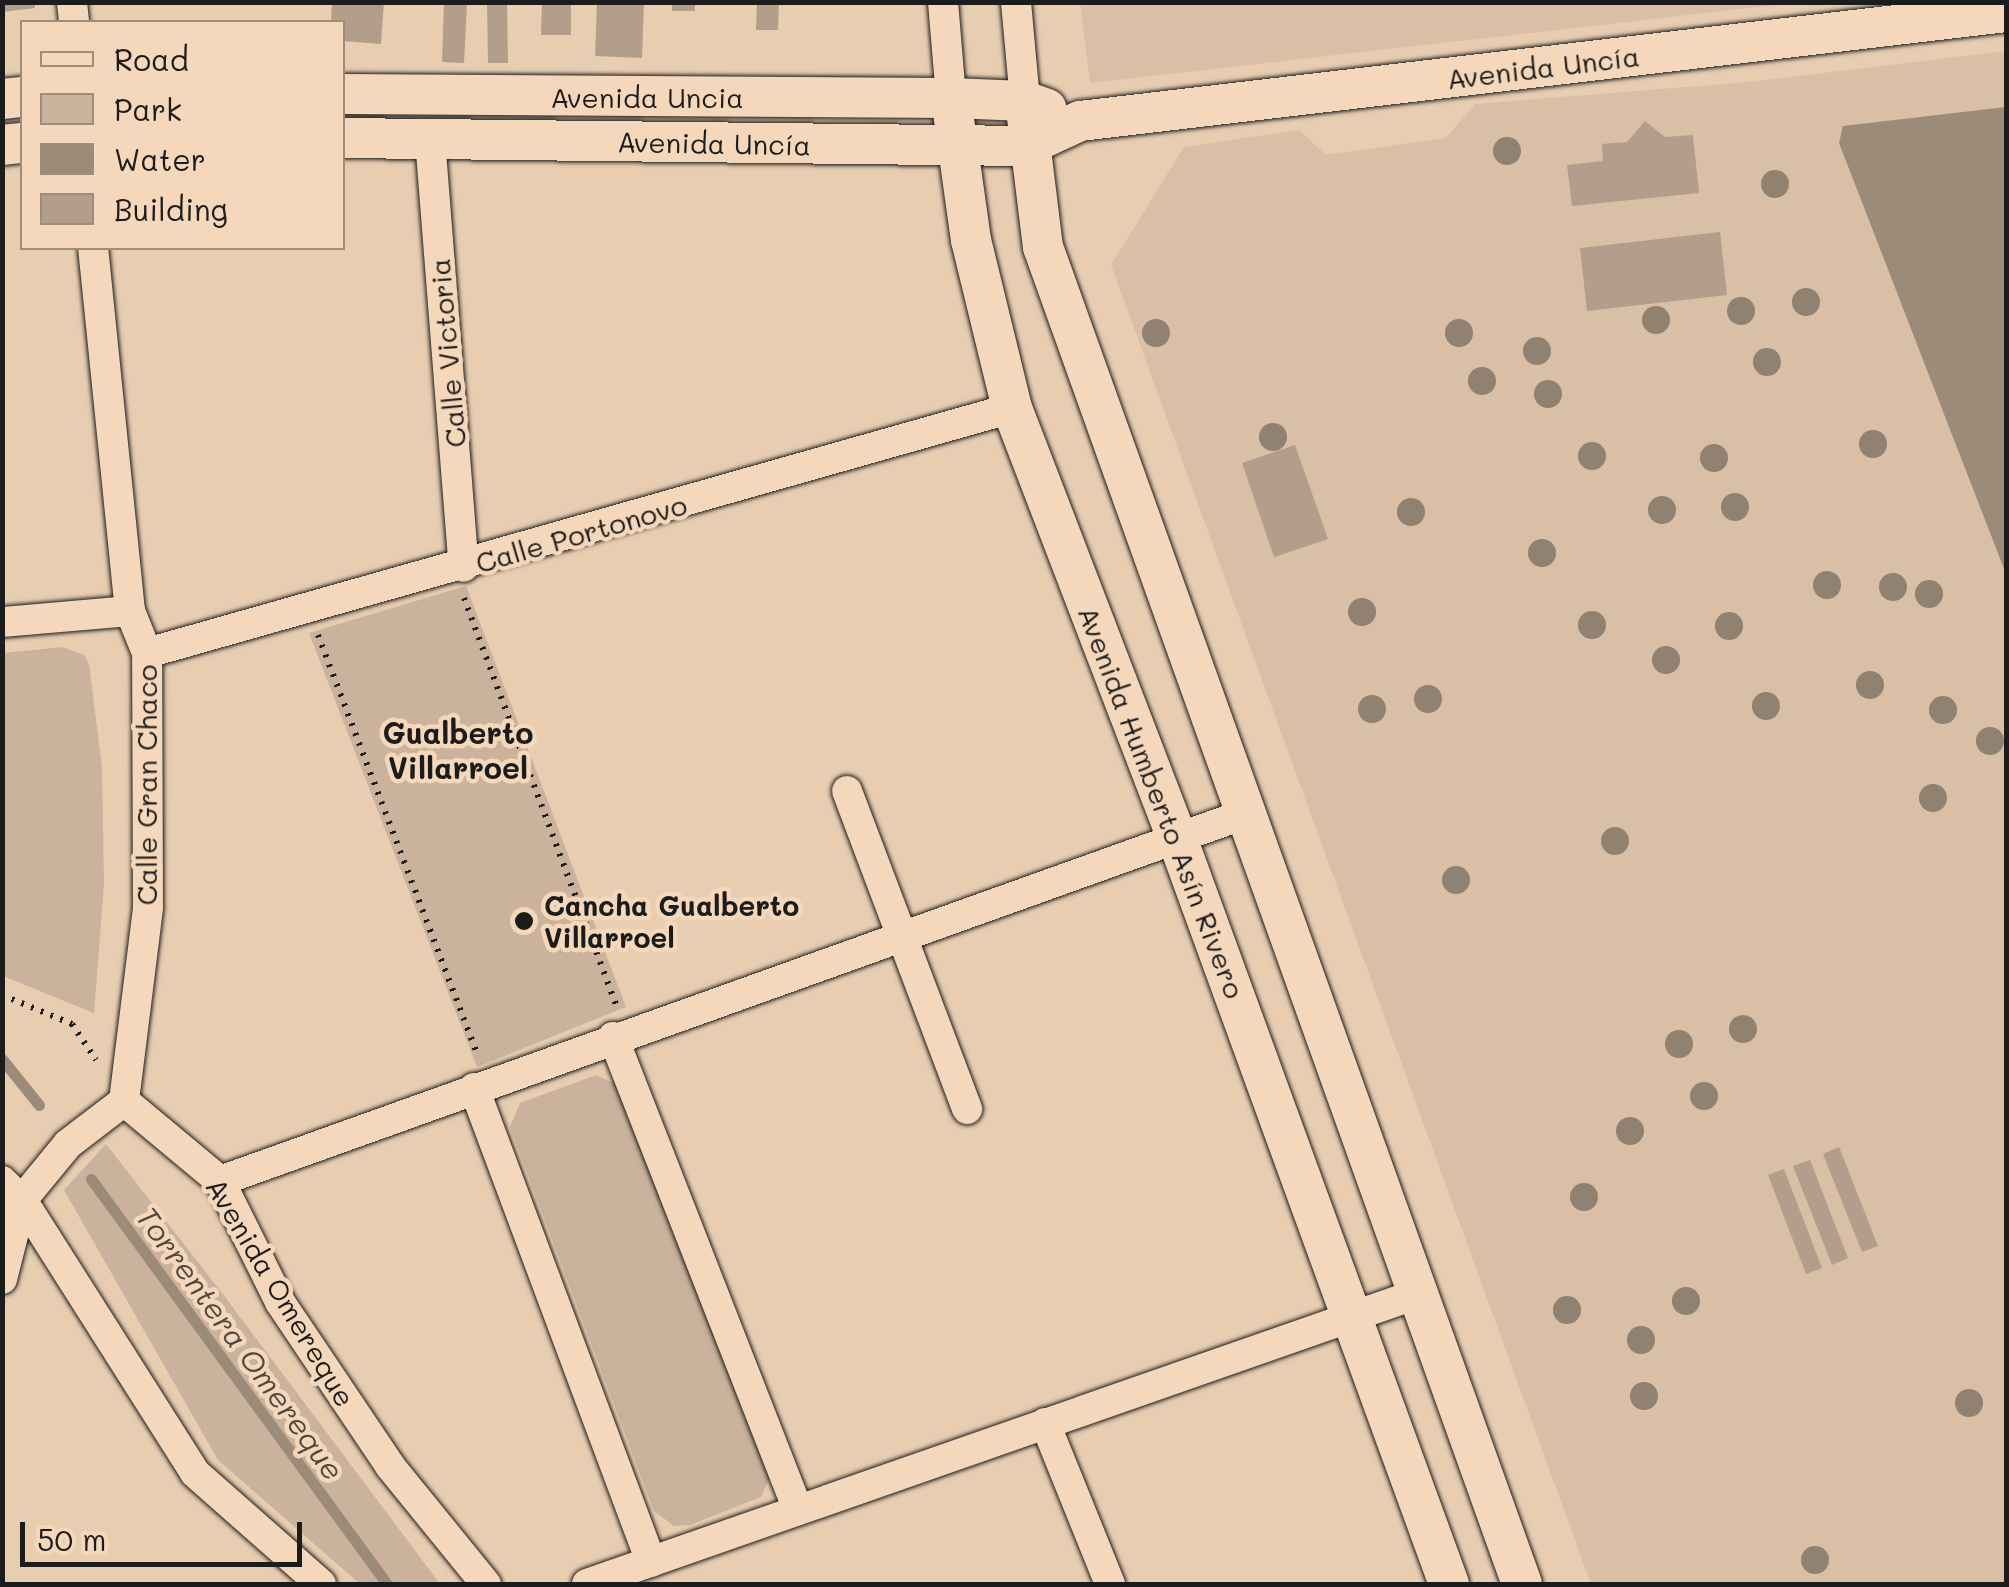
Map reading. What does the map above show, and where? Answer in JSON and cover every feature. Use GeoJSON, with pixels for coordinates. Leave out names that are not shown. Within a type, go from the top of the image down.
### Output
{"type":"FeatureCollection","features":[{"type":"Feature","properties":{"kind":"street","name":"Avenida Humberto Asín Rivero"},"geometry":{"type":"LineString","coordinates":[[942,2],[971,240],[1012,408],[1178,838],[1449,1584]]}},
{"type":"Feature","properties":{"kind":"street"},"geometry":{"type":"LineString","coordinates":[[1016,2],[1026,146],[1043,247],[1242,815],[1420,1292],[1522,1584]]}},
{"type":"Feature","properties":{"kind":"street","name":"Avenida Uncía"},"geometry":{"type":"LineString","coordinates":[[345,138],[1026,146],[1080,121],[2006,12]]}},
{"type":"Feature","properties":{"kind":"street","name":"Avenida Uncia"},"geometry":{"type":"LineString","coordinates":[[345,94],[951,98]]}},
{"type":"Feature","properties":{"kind":"street","name":"Avenida Uncía"},"geometry":{"type":"LineString","coordinates":[[951,98],[1025,100],[1080,121]]}},
{"type":"Feature","properties":{"kind":"street","name":"Calle Victoria"},"geometry":{"type":"LineString","coordinates":[[430,139],[459,568]]}},
{"type":"Feature","properties":{"kind":"street","name":"Calle Gran Chaco"},"geometry":{"type":"LineString","coordinates":[[93,250],[130,611],[147,653],[148,907],[124,1101]]}},
{"type":"Feature","properties":{"kind":"street","name":"Calle Portonovo"},"geometry":{"type":"LineString","coordinates":[[147,653],[459,568],[1012,408]]}},
{"type":"Feature","properties":{"kind":"street"},"geometry":{"type":"LineString","coordinates":[[2,622],[130,611]]}},
{"type":"Feature","properties":{"kind":"street"},"geometry":{"type":"LineString","coordinates":[[847,791],[966,1109]]}},
{"type":"Feature","properties":{"kind":"street"},"geometry":{"type":"LineString","coordinates":[[220,1181],[620,1034],[1242,815]]}},
{"type":"Feature","properties":{"kind":"street"},"geometry":{"type":"LineString","coordinates":[[620,1034],[798,1510]]}},
{"type":"Feature","properties":{"kind":"street"},"geometry":{"type":"LineString","coordinates":[[481,1085],[651,1562]]}},
{"type":"Feature","properties":{"kind":"street"},"geometry":{"type":"LineString","coordinates":[[2,1279],[12,1190],[124,1101]]}},
{"type":"Feature","properties":{"kind":"street","name":"Avenida Omereque"},"geometry":{"type":"LineString","coordinates":[[124,1101],[220,1181],[280,1302],[390,1466],[486,1584]]}},
{"type":"Feature","properties":{"kind":"street"},"geometry":{"type":"LineString","coordinates":[[12,1190],[195,1474],[321,1584]]}},
{"type":"Feature","properties":{"kind":"street"},"geometry":{"type":"LineString","coordinates":[[587,1584],[1420,1292]]}},
{"type":"Feature","properties":{"kind":"street"},"geometry":{"type":"LineString","coordinates":[[1046,1423],[1110,1584]]}},
{"type":"Feature","properties":{"kind":"path"},"geometry":{"type":"LineString","coordinates":[[459,568],[620,1034]]}},
{"type":"Feature","properties":{"kind":"path"},"geometry":{"type":"LineString","coordinates":[[308,609],[481,1085]]}},
{"type":"Feature","properties":{"kind":"path"},"geometry":{"type":"LineString","coordinates":[[2,995],[72,1024],[124,1101]]}},
{"type":"Feature","properties":{"kind":"shaded area"},"geometry":{"type":"Polygon","coordinates":[[[1080,2],[1794,2],[1794,3],[1090,83],[1080,2]]]}},
{"type":"Feature","properties":{"kind":"shaded area"},"geometry":{"type":"Polygon","coordinates":[[[2006,51],[2006,1584],[1591,1584],[1111,265],[1184,147],[1299,130],[1326,155],[1446,138],[1475,104],[1749,82],[2006,51]]]}},
{"type":"Feature","properties":{"kind":"green space"},"geometry":{"type":"Polygon","coordinates":[[[466,586],[626,1007],[477,1067],[309,633],[466,586]]]}},
{"type":"Feature","properties":{"kind":"green space"},"geometry":{"type":"Polygon","coordinates":[[[63,647],[84,655],[89,664],[102,768],[104,884],[94,1013],[3,976],[3,653],[63,647]]]}},
{"type":"Feature","properties":{"kind":"green space"},"geometry":{"type":"Polygon","coordinates":[[[596,1075],[618,1085],[772,1472],[761,1497],[690,1525],[674,1526],[654,1511],[510,1127],[520,1103],[596,1075]]]}},
{"type":"Feature","properties":{"kind":"green space"},"geometry":{"type":"Polygon","coordinates":[[[106,1144],[440,1584],[360,1584],[218,1460],[64,1190],[106,1144]]]}},
{"type":"Feature","properties":{"kind":"water"},"geometry":{"type":"Polygon","coordinates":[[[2006,107],[2006,574],[1839,143],[1843,126],[2006,107]]]}},
{"type":"Feature","properties":{"kind":"building"},"geometry":{"type":"Polygon","coordinates":[[[2,2],[35,2],[35,8],[2,12],[2,2]]]}},
{"type":"Feature","properties":{"kind":"building"},"geometry":{"type":"Polygon","coordinates":[[[332,2],[384,2],[381,44],[345,41],[345,20],[331,20],[332,2]]]}},
{"type":"Feature","properties":{"kind":"building"},"geometry":{"type":"Polygon","coordinates":[[[444,2],[467,2],[464,63],[442,62],[444,2]]]}},
{"type":"Feature","properties":{"kind":"building"},"geometry":{"type":"Polygon","coordinates":[[[487,2],[507,2],[508,63],[488,63],[487,2]]]}},
{"type":"Feature","properties":{"kind":"building"},"geometry":{"type":"Polygon","coordinates":[[[542,2],[571,2],[571,35],[541,35],[542,2]]]}},
{"type":"Feature","properties":{"kind":"building"},"geometry":{"type":"Polygon","coordinates":[[[597,2],[644,2],[642,58],[595,56],[597,2]]]}},
{"type":"Feature","properties":{"kind":"building"},"geometry":{"type":"Polygon","coordinates":[[[672,2],[695,2],[695,11],[672,11],[672,2]]]}},
{"type":"Feature","properties":{"kind":"building"},"geometry":{"type":"Polygon","coordinates":[[[757,2],[779,2],[778,30],[756,30],[757,2]]]}},
{"type":"Feature","properties":{"kind":"building"},"geometry":{"type":"Polygon","coordinates":[[[1645,121],[1665,137],[1693,135],[1699,193],[1572,206],[1567,165],[1603,161],[1602,144],[1627,142],[1645,121]]]}},
{"type":"Feature","properties":{"kind":"building"},"geometry":{"type":"Polygon","coordinates":[[[1720,232],[1727,295],[1587,311],[1580,248],[1720,232]]]}},
{"type":"Feature","properties":{"kind":"building"},"geometry":{"type":"Polygon","coordinates":[[[1295,445],[1328,539],[1274,557],[1242,463],[1295,445]]]}},
{"type":"Feature","properties":{"kind":"building"},"geometry":{"type":"Polygon","coordinates":[[[1839,1147],[1878,1246],[1862,1252],[1823,1154],[1839,1147]]]}},
{"type":"Feature","properties":{"kind":"building"},"geometry":{"type":"Polygon","coordinates":[[[1810,1160],[1848,1258],[1832,1265],[1793,1166],[1810,1160]]]}},
{"type":"Feature","properties":{"kind":"building"},"geometry":{"type":"Polygon","coordinates":[[[1784,1169],[1822,1268],[1806,1274],[1768,1175],[1784,1169]]]}},
{"type":"Feature","properties":{"kind":"waterway","name":"Torrentera Omereque"},"geometry":{"type":"LineString","coordinates":[[2,1059],[39,1105]]}},
{"type":"Feature","properties":{"kind":"waterway","name":"Torrentera Omereque"},"geometry":{"type":"LineString","coordinates":[[91,1179],[387,1584]]}},
{"type":"Feature","properties":{"kind":"place","name":"Cancha Gualberto Villarroel"},"geometry":{"type":"Point","coordinates":[524,921]}},
{"type":"Feature","properties":{"kind":"district","name":"Gualberto Villarroel"},"geometry":{"type":"Point","coordinates":[458,749]}}]}
